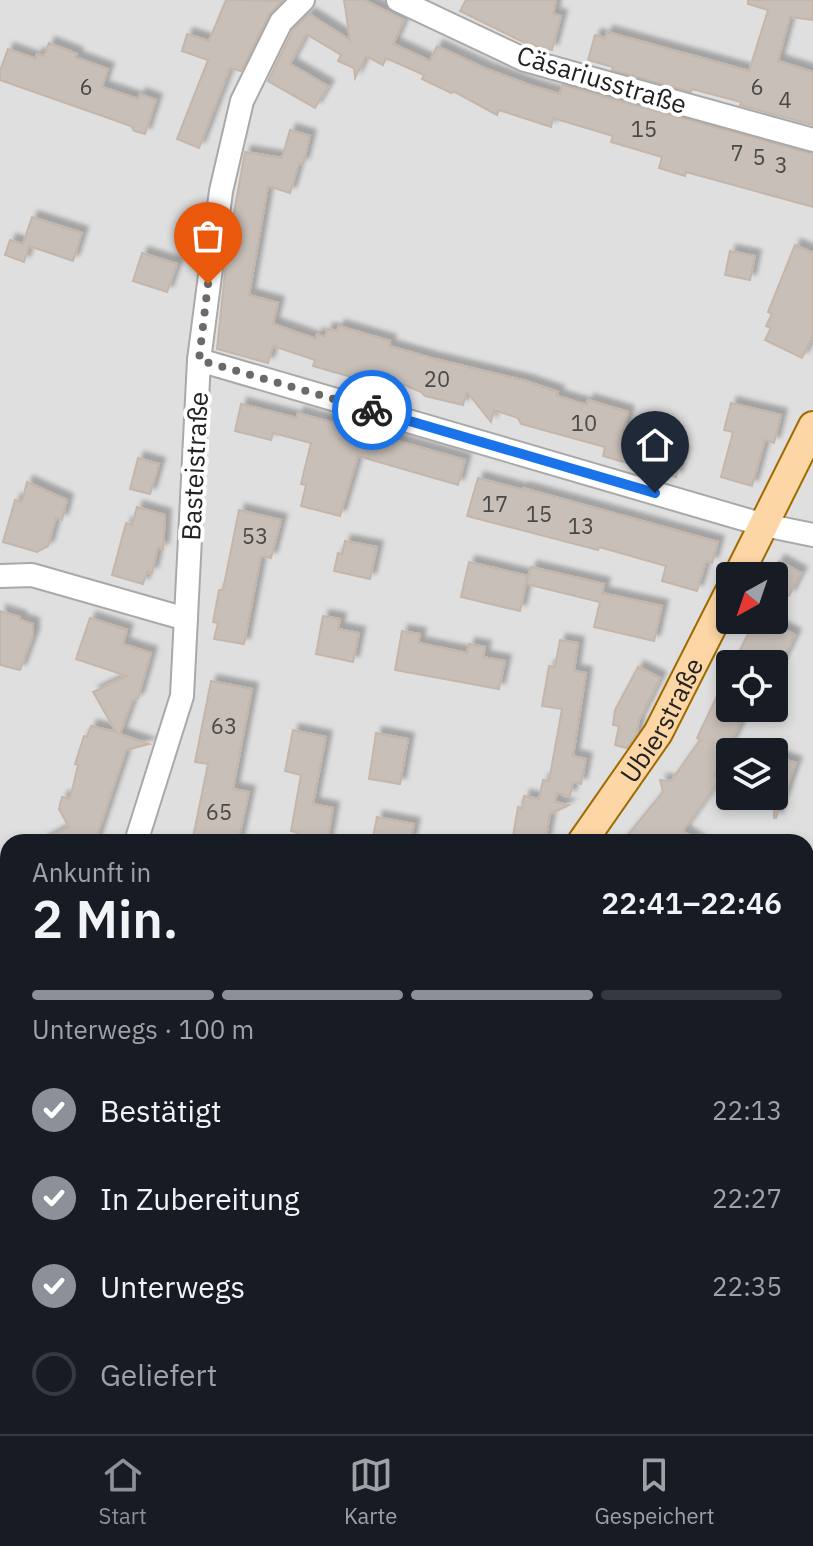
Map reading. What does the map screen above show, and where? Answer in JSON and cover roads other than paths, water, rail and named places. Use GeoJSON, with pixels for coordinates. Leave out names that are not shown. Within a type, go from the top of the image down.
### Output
{"type":"FeatureCollection","features":[{"type":"Feature","properties":{"kind":"main road"},"geometry":{"type":"LineString","coordinates":[[745,562],[813,426]]}},
{"type":"Feature","properties":{"kind":"main road","name":"Ubierstraße"},"geometry":{"type":"LineString","coordinates":[[588,834],[658,733],[716,619]]}},
{"type":"Feature","properties":{"kind":"street","name":"Basteistraße"},"geometry":{"type":"LineString","coordinates":[[139,834],[182,696],[199,360],[221,191],[242,101],[281,22],[303,0]]}},
{"type":"Feature","properties":{"kind":"street","name":"Cäsariusstraße"},"geometry":{"type":"LineString","coordinates":[[398,0],[525,60],[813,140]]}},
{"type":"Feature","properties":{"kind":"street"},"geometry":{"type":"LineString","coordinates":[[199,360],[764,525],[813,535]]}},
{"type":"Feature","properties":{"kind":"street"},"geometry":{"type":"LineString","coordinates":[[0,576],[32,575],[186,619]]}}]}
